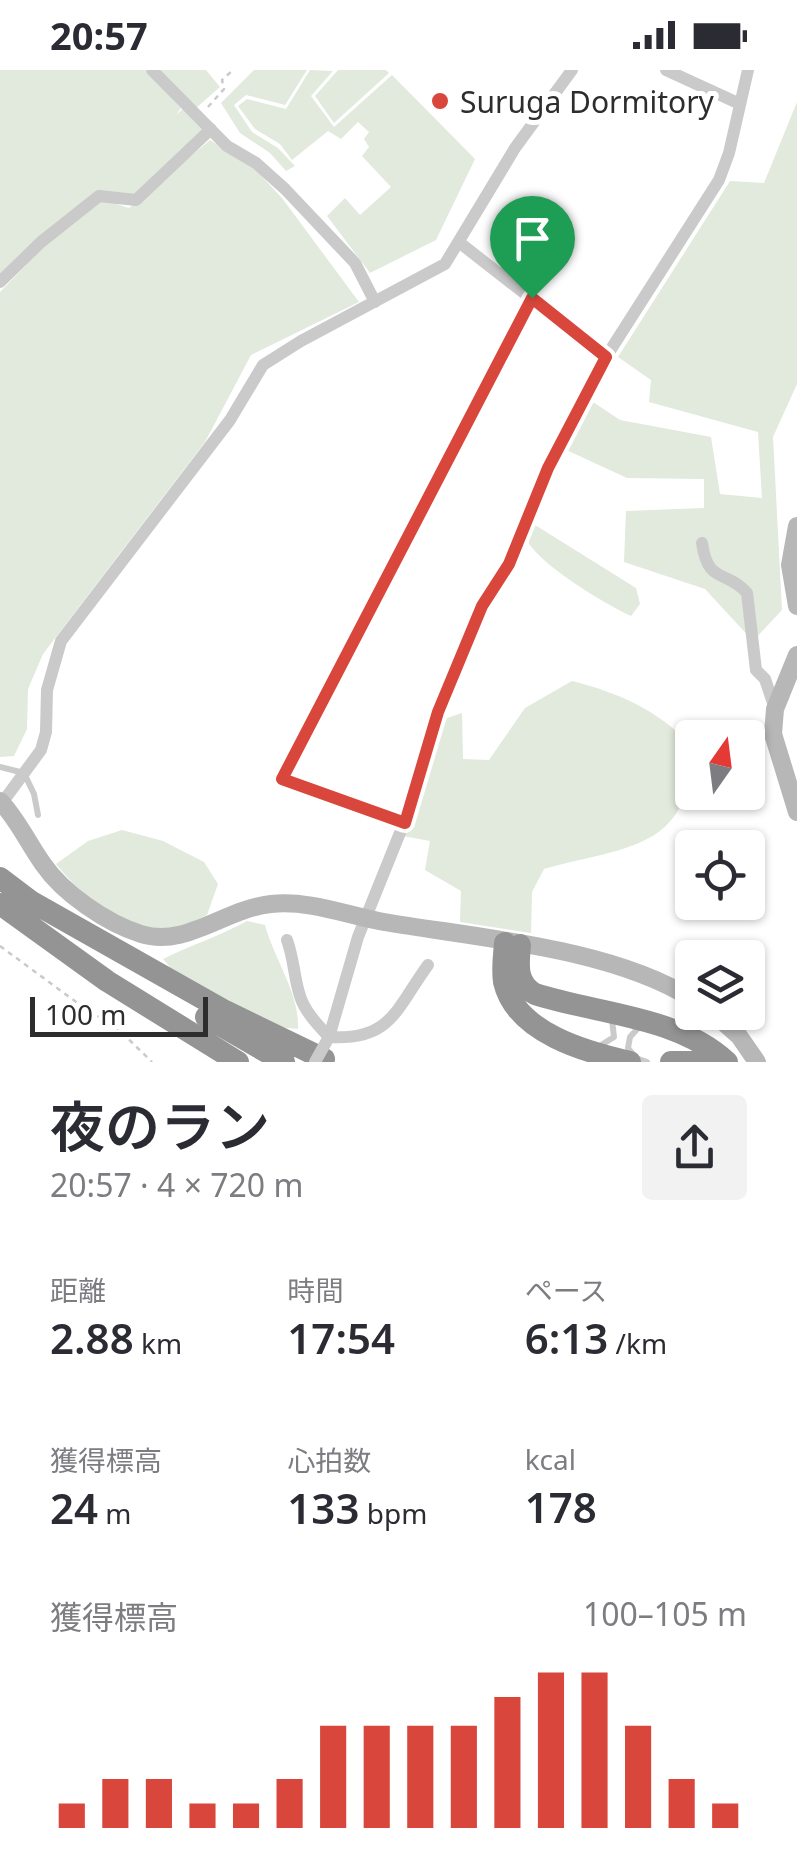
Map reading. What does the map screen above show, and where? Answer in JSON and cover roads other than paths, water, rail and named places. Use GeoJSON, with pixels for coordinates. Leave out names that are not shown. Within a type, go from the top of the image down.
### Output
{"type":"FeatureCollection","features":[{"type":"Feature","properties":{"kind":"highway"},"geometry":{"type":"LineString","coordinates":[[0,878],[182,1002],[284,1062]]}},
{"type":"Feature","properties":{"kind":"highway"},"geometry":{"type":"LineString","coordinates":[[25,898],[225,1011],[322,1053]]}},
{"type":"Feature","properties":{"kind":"highway"},"geometry":{"type":"LineString","coordinates":[[0,904],[218,1062]]}},
{"type":"Feature","properties":{"kind":"highway"},"geometry":{"type":"LineString","coordinates":[[513,944],[520,977],[528,990],[653,1025],[698,1042],[728,1062]]}},
{"type":"Feature","properties":{"kind":"highway"},"geometry":{"type":"LineString","coordinates":[[513,944],[504,976],[512,1002],[526,1018],[546,1032],[630,1062]]}},
{"type":"Feature","properties":{"kind":"highway"},"geometry":{"type":"LineString","coordinates":[[107,980],[238,1062]]}},
{"type":"Feature","properties":{"kind":"highway"},"geometry":{"type":"LineString","coordinates":[[671,1062],[706,1062]]}},
{"type":"Feature","properties":{"kind":"street"},"geometry":{"type":"LineString","coordinates":[[152,70],[227,146],[256,163],[285,189],[356,264],[375,302]]}},
{"type":"Feature","properties":{"kind":"street"},"geometry":{"type":"LineString","coordinates":[[572,70],[516,148],[446,264],[263,365],[230,420],[61,641],[46,690],[46,732],[41,750],[1,802],[46,869],[61,884],[139,933],[174,938],[231,913],[270,904],[313,905],[367,919],[624,967],[675,990]]}},
{"type":"Feature","properties":{"kind":"street"},"geometry":{"type":"LineString","coordinates":[[666,70],[740,104]]}},
{"type":"Feature","properties":{"kind":"street"},"geometry":{"type":"LineString","coordinates":[[322,1053],[358,936],[405,823],[438,712],[482,606],[509,564],[548,468],[606,357],[718,180],[729,153],[748,70]]}},
{"type":"Feature","properties":{"kind":"street"},"geometry":{"type":"LineString","coordinates":[[0,282],[41,242],[99,196],[136,200],[211,129]]}},
{"type":"Feature","properties":{"kind":"street"},"geometry":{"type":"LineString","coordinates":[[460,243],[606,357]]}},
{"type":"Feature","properties":{"kind":"street"},"geometry":{"type":"LineString","coordinates":[[405,823],[282,779],[532,298]]}},
{"type":"Feature","properties":{"kind":"street"},"geometry":{"type":"LineString","coordinates":[[797,526],[790,566],[797,606]]}},
{"type":"Feature","properties":{"kind":"street"},"geometry":{"type":"LineString","coordinates":[[702,544],[708,568],[714,575],[740,585],[747,592],[756,670],[765,679],[775,709]]}},
{"type":"Feature","properties":{"kind":"street"},"geometry":{"type":"LineString","coordinates":[[796,660],[775,709],[773,734],[797,812]]}},
{"type":"Feature","properties":{"kind":"street"},"geometry":{"type":"LineString","coordinates":[[286,940],[296,964],[300,997],[322,1053]]}},
{"type":"Feature","properties":{"kind":"street"},"geometry":{"type":"LineString","coordinates":[[322,1053],[350,1038],[375,1032],[391,1021],[428,965]]}},
{"type":"Feature","properties":{"kind":"street"},"geometry":{"type":"LineString","coordinates":[[732,1030],[757,1062]]}},
{"type":"Feature","properties":{"kind":"lane"},"geometry":{"type":"LineString","coordinates":[[0,767],[24,773],[38,815]]}},
{"type":"Feature","properties":{"kind":"lane"},"geometry":{"type":"LineString","coordinates":[[589,1049],[614,1037],[614,1024],[600,1009]]}},
{"type":"Feature","properties":{"kind":"lane"},"geometry":{"type":"LineString","coordinates":[[646,1062],[630,1053],[628,1042],[638,1028],[653,1025]]}},
{"type":"Feature","properties":{"kind":"place","name":"Suruga Dormitory"},"geometry":{"type":"Point","coordinates":[440,101]}}]}
